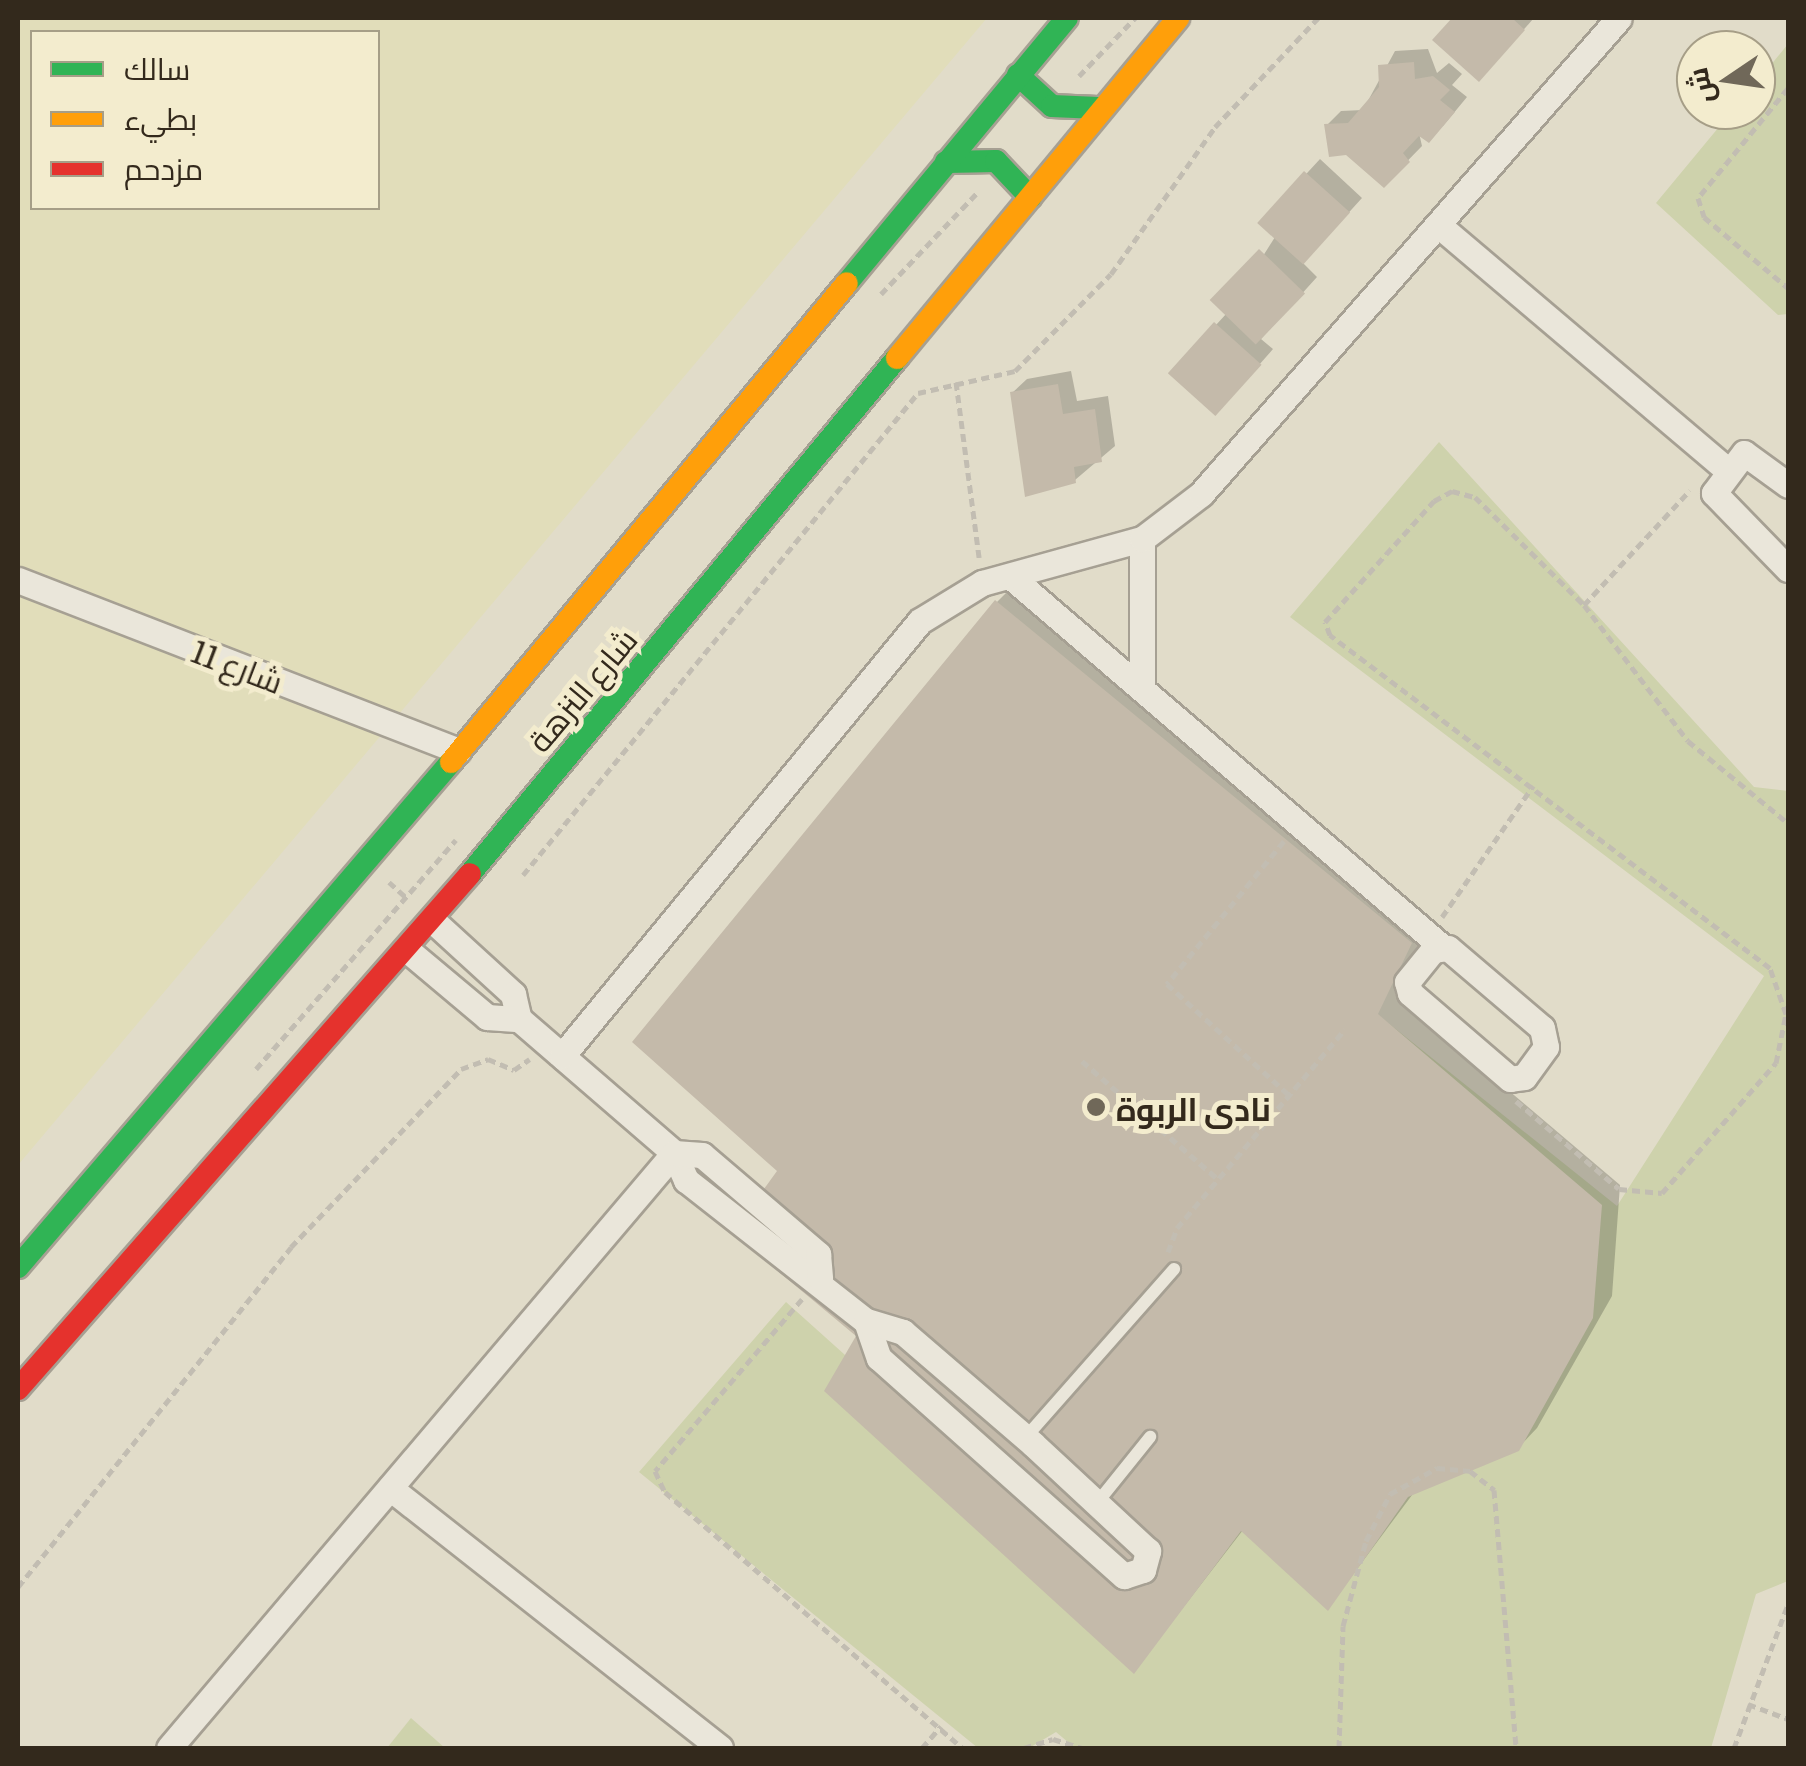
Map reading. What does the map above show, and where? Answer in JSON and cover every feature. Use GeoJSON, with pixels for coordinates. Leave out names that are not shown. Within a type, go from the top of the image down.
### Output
{"type":"FeatureCollection","features":[{"type":"Feature","properties":{"kind":"main road","name":"شارع النزهة"},"geometry":{"type":"LineString","coordinates":[[18,1267],[367,863],[1068,18]]}},
{"type":"Feature","properties":{"kind":"main road","name":"شارع النزهة"},"geometry":{"type":"LineString","coordinates":[[18,1389],[432,920],[1030,197],[1098,108],[1178,18]]}},
{"type":"Feature","properties":{"kind":"main road"},"geometry":{"type":"LineString","coordinates":[[1018,75],[1052,106],[1098,108]]}},
{"type":"Feature","properties":{"kind":"main road"},"geometry":{"type":"LineString","coordinates":[[946,162],[996,161],[1030,197]]}},
{"type":"Feature","properties":{"kind":"street"},"geometry":{"type":"LineString","coordinates":[[554,1049],[920,621],[982,583],[1142,539],[1201,494],[1442,228],[1619,18]]}},
{"type":"Feature","properties":{"kind":"street"},"geometry":{"type":"LineString","coordinates":[[1442,228],[1721,465]]}},
{"type":"Feature","properties":{"kind":"street"},"geometry":{"type":"LineString","coordinates":[[1721,465],[1753,454],[1788,485]]}},
{"type":"Feature","properties":{"kind":"street"},"geometry":{"type":"LineString","coordinates":[[1721,465],[1715,482],[1718,502],[1788,569]]}},
{"type":"Feature","properties":{"kind":"street"},"geometry":{"type":"LineString","coordinates":[[1142,539],[1142,686]]}},
{"type":"Feature","properties":{"kind":"street"},"geometry":{"type":"LineString","coordinates":[[1010,577],[1070,637],[1142,686],[1435,941],[1542,1028],[1546,1047],[1524,1078],[1510,1079],[1410,993],[1408,982],[1435,941]]}},
{"type":"Feature","properties":{"kind":"street","name":"شارع 11"},"geometry":{"type":"LineString","coordinates":[[18,580],[458,751]]}},
{"type":"Feature","properties":{"kind":"street"},"geometry":{"type":"LineString","coordinates":[[432,920],[513,994],[519,1018],[554,1049],[674,1153],[702,1155],[818,1254],[820,1278],[866,1321],[903,1332],[1148,1550],[1134,1575],[1008,1473],[879,1358],[866,1321]]}},
{"type":"Feature","properties":{"kind":"street"},"geometry":{"type":"LineString","coordinates":[[406,949],[487,1017],[519,1018]]}},
{"type":"Feature","properties":{"kind":"street"},"geometry":{"type":"LineString","coordinates":[[168,1748],[674,1153]]}},
{"type":"Feature","properties":{"kind":"street"},"geometry":{"type":"LineString","coordinates":[[1008,1473],[1030,1441]]}},
{"type":"Feature","properties":{"kind":"street"},"geometry":{"type":"LineString","coordinates":[[390,1488],[720,1748]]}},
{"type":"Feature","properties":{"kind":"lane"},"geometry":{"type":"LineString","coordinates":[[1030,1441],[1174,1269]]}},
{"type":"Feature","properties":{"kind":"lane"},"geometry":{"type":"LineString","coordinates":[[1098,1504],[1150,1437]]}},
{"type":"Feature","properties":{"kind":"path"},"geometry":{"type":"LineString","coordinates":[[1064,75],[1082,75],[1136,18]]}},
{"type":"Feature","properties":{"kind":"path"},"geometry":{"type":"LineString","coordinates":[[523,875],[918,393],[1015,372],[1111,274],[1216,128],[1318,18]]}},
{"type":"Feature","properties":{"kind":"path"},"geometry":{"type":"LineString","coordinates":[[1788,88],[1698,198],[1704,217],[1788,288]]}},
{"type":"Feature","properties":{"kind":"path"},"geometry":{"type":"LineString","coordinates":[[956,382],[982,583]]}},
{"type":"Feature","properties":{"kind":"path"},"geometry":{"type":"LineString","coordinates":[[1584,605],[1721,465]]}},
{"type":"Feature","properties":{"kind":"path"},"geometry":{"type":"LineString","coordinates":[[1510,1079],[1524,1112],[1618,1190],[1649,1196],[1673,1186],[1776,1062],[1786,1030],[1770,968],[1330,635],[1325,622],[1452,491],[1474,497],[1584,605],[1688,741],[1788,823]]}},
{"type":"Feature","properties":{"kind":"path"},"geometry":{"type":"LineString","coordinates":[[1435,941],[1533,786]]}},
{"type":"Feature","properties":{"kind":"path"},"geometry":{"type":"LineString","coordinates":[[1290,1095],[1167,984],[1299,823]]}},
{"type":"Feature","properties":{"kind":"path"},"geometry":{"type":"LineString","coordinates":[[245,1082],[465,830]]}},
{"type":"Feature","properties":{"kind":"path"},"geometry":{"type":"LineString","coordinates":[[367,863],[432,920]]}},
{"type":"Feature","properties":{"kind":"path"},"geometry":{"type":"LineString","coordinates":[[1174,1269],[1167,1248],[1218,1180],[1344,1029]]}},
{"type":"Feature","properties":{"kind":"path"},"geometry":{"type":"LineString","coordinates":[[18,1588],[279,1261],[461,1069],[488,1059],[521,1068],[554,1049]]}},
{"type":"Feature","properties":{"kind":"path"},"geometry":{"type":"LineString","coordinates":[[1082,1061],[1218,1180]]}},
{"type":"Feature","properties":{"kind":"path"},"geometry":{"type":"LineString","coordinates":[[820,1278],[655,1471],[665,1492],[942,1726],[963,1748]]}},
{"type":"Feature","properties":{"kind":"path"},"geometry":{"type":"LineString","coordinates":[[1338,1748],[1343,1626],[1366,1541],[1390,1494],[1437,1468],[1470,1471],[1494,1490],[1516,1748]]}},
{"type":"Feature","properties":{"kind":"path"},"geometry":{"type":"LineString","coordinates":[[1734,1748],[1788,1604]]}},
{"type":"Feature","properties":{"kind":"path"},"geometry":{"type":"LineString","coordinates":[[1748,1704],[1788,1719]]}},
{"type":"Feature","properties":{"kind":"path"},"geometry":{"type":"LineString","coordinates":[[922,1748],[942,1726]]}},
{"type":"Feature","properties":{"kind":"path"},"geometry":{"type":"LineString","coordinates":[[1024,1748],[1052,1739],[1082,1748]]}},
{"type":"Feature","properties":{"kind":"path"},"geometry":{"type":"LineString","coordinates":[[405,1748],[444,1748]]}},
{"type":"Feature","properties":{"kind":"shaded area"},"geometry":{"type":"Polygon","coordinates":[[[18,18],[987,18],[18,1165],[18,18]]]}},
{"type":"Feature","properties":{"kind":"green space"},"geometry":{"type":"Polygon","coordinates":[[[1788,44],[1788,314],[1778,315],[1656,203],[1716,130],[1776,130],[1776,59],[1788,44]]]}},
{"type":"Feature","properties":{"kind":"green space"},"geometry":{"type":"Polygon","coordinates":[[[1439,442],[1754,787],[1788,791],[1788,1581],[1756,1594],[1711,1748],[1075,1748],[1056,1732],[1029,1748],[978,1748],[639,1472],[786,1302],[864,1372],[1211,1508],[1315,1587],[1357,998],[1617,1206],[1764,976],[1290,617],[1439,442]]]}},
{"type":"Feature","properties":{"kind":"green space"},"geometry":{"type":"Polygon","coordinates":[[[411,1718],[445,1748],[387,1748],[411,1718]]]}},
{"type":"Feature","properties":{"kind":"building"},"geometry":{"type":"Polygon","coordinates":[[[1452,18],[1512,18],[1525,30],[1479,82],[1432,40],[1452,18]]]}},
{"type":"Feature","properties":{"kind":"building"},"geometry":{"type":"Polygon","coordinates":[[[1414,62],[1415,79],[1433,76],[1450,90],[1440,100],[1455,112],[1429,143],[1419,136],[1403,153],[1410,162],[1384,188],[1346,155],[1329,157],[1324,124],[1348,123],[1379,87],[1378,65],[1414,62]]]}},
{"type":"Feature","properties":{"kind":"building"},"geometry":{"type":"Polygon","coordinates":[[[1304,171],[1350,212],[1303,265],[1257,223],[1304,171]]]}},
{"type":"Feature","properties":{"kind":"building"},"geometry":{"type":"Polygon","coordinates":[[[1259,249],[1305,293],[1256,345],[1210,300],[1259,249]]]}},
{"type":"Feature","properties":{"kind":"building"},"geometry":{"type":"Polygon","coordinates":[[[1214,322],[1262,365],[1215,416],[1168,373],[1214,322]]]}},
{"type":"Feature","properties":{"kind":"building"},"geometry":{"type":"Polygon","coordinates":[[[1058,384],[1063,414],[1095,409],[1102,462],[1074,467],[1076,483],[1025,497],[1010,392],[1058,384]]]}},
{"type":"Feature","properties":{"kind":"building","name":"نادى الربوة"},"geometry":{"type":"Polygon","coordinates":[[[995,600],[1412,943],[1378,1014],[1602,1205],[1593,1318],[1519,1451],[1408,1497],[1328,1611],[1241,1531],[1134,1674],[824,1391],[856,1336],[732,1233],[777,1171],[632,1042],[995,600]]]}},
{"type":"Feature","properties":{"kind":"traffic: fast"},"geometry":{"type":"LineString","coordinates":[[847,283],[1067,18]]}},
{"type":"Feature","properties":{"kind":"traffic: fast"},"geometry":{"type":"LineString","coordinates":[[1018,75],[1052,106],[1098,108]]}},
{"type":"Feature","properties":{"kind":"traffic: fast"},"geometry":{"type":"LineString","coordinates":[[946,162],[996,161],[1030,197]]}},
{"type":"Feature","properties":{"kind":"traffic: fast"},"geometry":{"type":"LineString","coordinates":[[470,874],[897,358]]}},
{"type":"Feature","properties":{"kind":"traffic: fast"},"geometry":{"type":"LineString","coordinates":[[18,1267],[451,762]]}},
{"type":"Feature","properties":{"kind":"traffic: slow"},"geometry":{"type":"LineString","coordinates":[[897,358],[1178,18]]}},
{"type":"Feature","properties":{"kind":"traffic: slow"},"geometry":{"type":"LineString","coordinates":[[451,762],[847,283]]}},
{"type":"Feature","properties":{"kind":"traffic: jam"},"geometry":{"type":"LineString","coordinates":[[18,1389],[470,874]]}},
{"type":"Feature","properties":{"kind":"place","name":"نادى الربوة"},"geometry":{"type":"Point","coordinates":[1096,1107]}}]}
